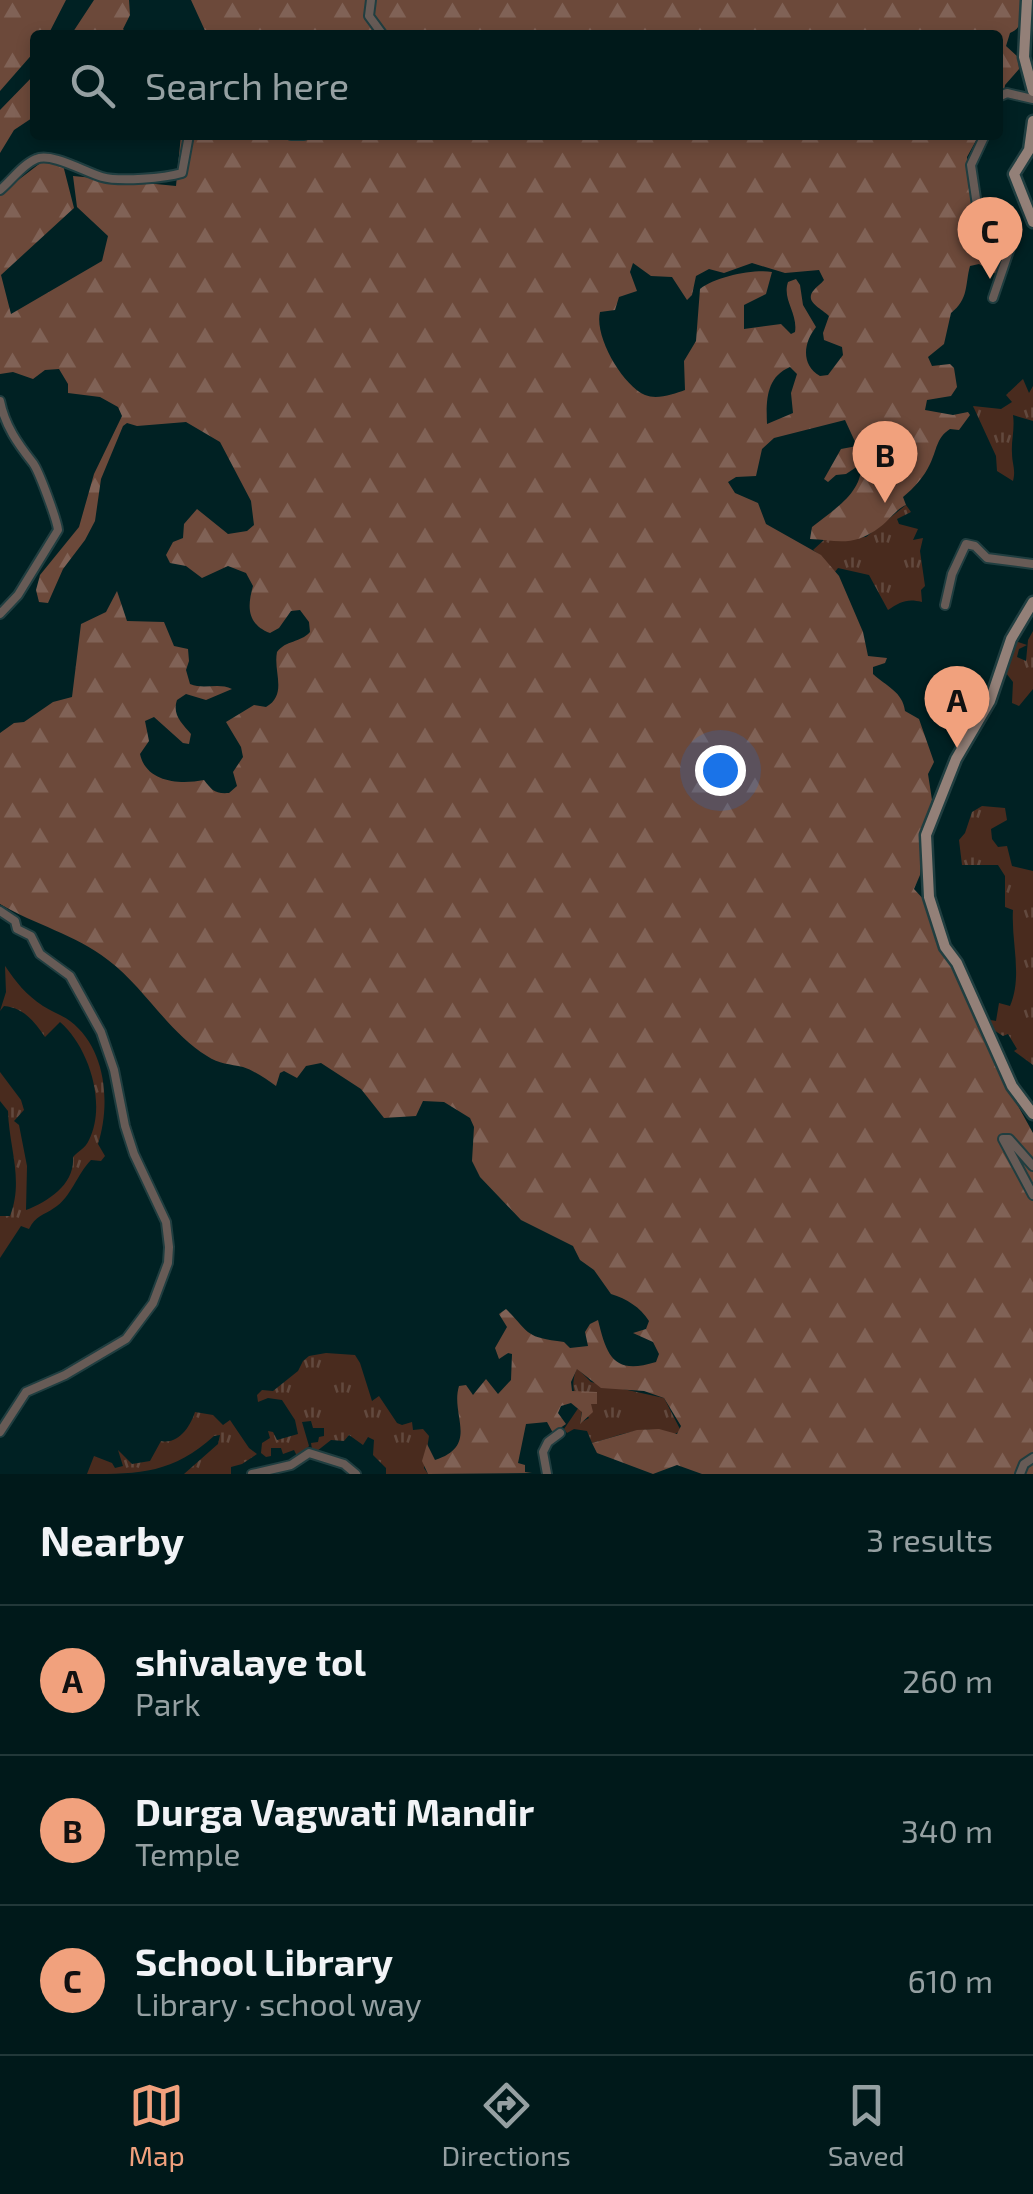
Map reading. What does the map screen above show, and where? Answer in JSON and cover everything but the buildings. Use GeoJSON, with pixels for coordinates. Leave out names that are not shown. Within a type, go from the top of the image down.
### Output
{"type":"FeatureCollection","features":[{"type":"Feature","properties":{"kind":"main road"},"geometry":{"type":"LineString","coordinates":[[1027,0],[1024,57],[1033,95]]}},
{"type":"Feature","properties":{"kind":"main road"},"geometry":{"type":"LineString","coordinates":[[1033,121],[1029,150],[1014,178],[1033,222]]}},
{"type":"Feature","properties":{"kind":"main road"},"geometry":{"type":"LineString","coordinates":[[1033,602],[1010,639],[990,702],[943,788],[926,835],[925,866],[929,898],[945,947],[957,963],[1012,1086],[1033,1114]]}},
{"type":"Feature","properties":{"kind":"street"},"geometry":{"type":"LineString","coordinates":[[371,0],[369,16],[379,30]]}},
{"type":"Feature","properties":{"kind":"street"},"geometry":{"type":"LineString","coordinates":[[1003,95],[1033,95]]}},
{"type":"Feature","properties":{"kind":"street"},"geometry":{"type":"LineString","coordinates":[[0,190],[36,159],[48,156],[102,177],[182,174],[188,140]]}},
{"type":"Feature","properties":{"kind":"street"},"geometry":{"type":"LineString","coordinates":[[983,140],[971,165],[978,212],[1011,245],[992,298]]}},
{"type":"Feature","properties":{"kind":"street"},"geometry":{"type":"LineString","coordinates":[[0,401],[8,428],[40,474],[58,530],[18,595],[0,614]]}},
{"type":"Feature","properties":{"kind":"street"},"geometry":{"type":"LineString","coordinates":[[945,605],[952,574],[966,544],[987,558],[1033,564]]}},
{"type":"Feature","properties":{"kind":"street"},"geometry":{"type":"LineString","coordinates":[[0,911],[32,936],[40,954],[70,976],[94,1018],[114,1070],[134,1154],[166,1222],[169,1247],[168,1263],[154,1303],[126,1339],[66,1375],[26,1392],[0,1432]]}},
{"type":"Feature","properties":{"kind":"street"},"geometry":{"type":"LineString","coordinates":[[1033,1166],[1009,1139],[1003,1139],[1033,1195]]}},
{"type":"Feature","properties":{"kind":"street"},"geometry":{"type":"LineString","coordinates":[[547,1474],[542,1452],[560,1434]]}},
{"type":"Feature","properties":{"kind":"street"},"geometry":{"type":"LineString","coordinates":[[252,1474],[291,1464],[309,1452],[344,1464],[356,1474]]}},
{"type":"Feature","properties":{"kind":"street"},"geometry":{"type":"LineString","coordinates":[[1020,1474],[1024,1464],[1033,1458]]}},
{"type":"Feature","properties":{"kind":"green space"},"geometry":{"type":"Polygon","coordinates":[[[0,0],[66,0],[51,30],[30,30],[30,57],[0,91],[0,0]]]}},
{"type":"Feature","properties":{"kind":"green space"},"geometry":{"type":"Polygon","coordinates":[[[94,0],[129,0],[130,15],[124,30],[74,30],[94,0]]]}},
{"type":"Feature","properties":{"kind":"green space"},"geometry":{"type":"Polygon","coordinates":[[[191,0],[1024,0],[1021,23],[1010,33],[1006,46],[1018,57],[1019,69],[1005,85],[1004,93],[1003,30],[205,30],[191,0]]]}},
{"type":"Feature","properties":{"kind":"green space"},"geometry":{"type":"Polygon","coordinates":[[[30,79],[30,119],[14,130],[0,153],[0,110],[30,79]]]}},
{"type":"Feature","properties":{"kind":"green space"},"geometry":{"type":"Polygon","coordinates":[[[181,140],[976,140],[967,157],[976,211],[1001,238],[1004,249],[996,274],[979,264],[970,266],[964,297],[951,313],[944,344],[928,357],[932,366],[950,364],[954,368],[957,387],[951,396],[927,400],[925,410],[970,415],[959,430],[950,429],[942,436],[925,473],[903,497],[906,505],[861,538],[810,539],[812,527],[845,500],[860,474],[861,464],[828,482],[824,479],[841,449],[857,446],[845,420],[774,438],[762,449],[756,476],[736,477],[728,482],[735,493],[758,503],[766,524],[821,555],[839,576],[863,632],[868,656],[887,658],[885,663],[873,667],[873,674],[897,694],[905,711],[919,719],[934,762],[928,774],[932,800],[924,827],[920,875],[914,889],[926,902],[1007,1086],[1033,1133],[1033,1474],[702,1474],[677,1465],[653,1474],[597,1453],[592,1443],[637,1430],[659,1429],[677,1434],[681,1426],[664,1398],[644,1391],[601,1388],[577,1369],[572,1391],[597,1392],[597,1404],[591,1404],[593,1412],[580,1424],[582,1412],[571,1403],[561,1406],[558,1413],[566,1424],[553,1433],[547,1422],[526,1424],[518,1463],[525,1465],[525,1472],[532,1473],[428,1474],[422,1461],[427,1444],[435,1460],[449,1454],[460,1438],[459,1386],[466,1385],[473,1395],[486,1379],[498,1394],[511,1380],[512,1354],[499,1359],[495,1348],[507,1327],[499,1314],[506,1309],[529,1333],[564,1342],[570,1348],[588,1346],[585,1332],[598,1320],[609,1353],[630,1366],[656,1362],[659,1354],[653,1342],[633,1333],[646,1329],[649,1321],[633,1304],[611,1294],[594,1270],[580,1260],[573,1246],[521,1220],[480,1177],[472,1161],[474,1127],[470,1118],[444,1102],[423,1101],[416,1116],[384,1118],[361,1089],[321,1063],[306,1066],[297,1078],[284,1071],[280,1073],[276,1086],[247,1069],[216,1061],[180,1035],[108,960],[82,943],[0,904],[0,733],[53,702],[72,697],[81,624],[106,612],[117,591],[127,621],[164,622],[174,646],[188,649],[186,670],[190,684],[232,689],[206,700],[186,694],[177,700],[177,714],[191,734],[189,744],[154,717],[145,721],[149,741],[140,754],[156,776],[184,782],[204,780],[220,793],[229,793],[237,786],[233,772],[243,757],[226,722],[254,705],[266,707],[273,702],[278,689],[277,652],[310,632],[309,622],[300,610],[291,611],[279,628],[270,633],[257,625],[250,608],[253,586],[246,573],[228,566],[202,578],[186,566],[170,563],[166,555],[173,542],[183,538],[184,524],[197,509],[228,534],[247,531],[254,525],[251,501],[220,442],[186,422],[123,426],[101,479],[95,521],[63,569],[48,603],[39,602],[36,590],[40,575],[79,527],[94,474],[122,416],[118,407],[100,397],[68,393],[68,384],[59,369],[45,370],[33,379],[13,372],[0,374],[0,194],[47,158],[63,165],[74,208],[1,275],[11,314],[102,261],[108,236],[77,207],[73,176],[176,186],[181,140]],[[633,263],[630,272],[637,291],[619,297],[615,310],[600,312],[599,322],[619,371],[645,395],[660,397],[685,390],[684,361],[696,341],[700,289],[734,275],[772,272],[766,294],[744,305],[744,329],[781,324],[791,334],[795,332],[787,289],[788,282],[796,279],[803,305],[816,327],[807,346],[809,365],[820,376],[828,375],[843,355],[842,347],[824,340],[829,316],[811,298],[824,280],[819,270],[785,273],[752,263],[724,273],[709,269],[696,276],[687,300],[672,277],[651,276],[633,263]],[[790,367],[772,383],[767,424],[793,413],[791,393],[797,374],[790,367]]]}},
{"type":"Feature","properties":{"kind":"green space"},"geometry":{"type":"Polygon","coordinates":[[[1023,379],[1029,393],[1033,386],[1033,421],[1013,415],[1013,481],[997,471],[996,456],[973,406],[1001,409],[1012,402],[1006,395],[1023,379]]]}},
{"type":"Feature","properties":{"kind":"green space"},"geometry":{"type":"Polygon","coordinates":[[[906,505],[911,512],[897,519],[899,524],[918,529],[913,540],[923,538],[920,551],[925,586],[921,590],[922,602],[912,600],[888,610],[869,575],[838,568],[834,573],[813,550],[824,540],[866,537],[906,505]]]}},
{"type":"Feature","properties":{"kind":"green space"},"geometry":{"type":"Polygon","coordinates":[[[1033,631],[1033,689],[1019,706],[1012,703],[1013,682],[1006,673],[1018,637],[1018,642],[1027,645],[1019,649],[1017,657],[1026,661],[1033,631]]]}},
{"type":"Feature","properties":{"kind":"green space"},"geometry":{"type":"Polygon","coordinates":[[[982,806],[1005,808],[1007,820],[991,829],[992,839],[998,847],[1007,846],[1012,866],[1033,871],[1033,1065],[1014,1051],[1017,1049],[1008,1034],[1003,1036],[989,1027],[985,1019],[996,1021],[999,1003],[1010,1006],[1016,971],[1013,910],[1005,907],[1005,876],[998,865],[962,865],[959,840],[972,812],[982,806]]]}},
{"type":"Feature","properties":{"kind":"green space"},"geometry":{"type":"Polygon","coordinates":[[[5,966],[26,993],[70,1021],[91,1046],[102,1077],[104,1111],[98,1144],[105,1156],[101,1161],[91,1160],[60,1204],[37,1218],[29,1229],[21,1226],[0,1258],[0,1216],[10,1216],[16,1177],[8,1111],[0,1101],[0,1072],[24,1110],[14,1121],[19,1125],[27,1166],[26,1210],[52,1196],[65,1183],[73,1157],[89,1140],[96,1110],[87,1061],[60,1022],[45,1037],[23,1012],[4,1006],[0,1011],[6,992],[5,966]]]}},
{"type":"Feature","properties":{"kind":"green space"},"geometry":{"type":"Polygon","coordinates":[[[355,1355],[372,1401],[379,1396],[397,1423],[412,1422],[413,1430],[423,1429],[429,1436],[424,1468],[428,1474],[386,1474],[386,1468],[373,1455],[374,1440],[368,1437],[363,1445],[349,1435],[344,1441],[331,1440],[317,1451],[312,1449],[311,1443],[324,1436],[324,1428],[313,1428],[311,1421],[302,1422],[309,1446],[298,1458],[294,1450],[283,1454],[281,1448],[271,1448],[271,1456],[261,1453],[262,1443],[270,1438],[268,1431],[277,1440],[298,1434],[295,1420],[282,1400],[268,1398],[258,1402],[257,1395],[262,1390],[273,1391],[298,1371],[309,1356],[355,1355]]]}},
{"type":"Feature","properties":{"kind":"green space"},"geometry":{"type":"Polygon","coordinates":[[[577,1368],[591,1382],[664,1398],[681,1431],[672,1435],[643,1430],[592,1443],[587,1431],[574,1429],[567,1433],[564,1429],[579,1407],[580,1423],[589,1418],[574,1388],[577,1368]]]}},
{"type":"Feature","properties":{"kind":"green space"},"geometry":{"type":"Polygon","coordinates":[[[195,1412],[213,1415],[223,1425],[230,1420],[257,1454],[231,1467],[231,1474],[184,1474],[218,1444],[220,1435],[184,1458],[155,1469],[87,1474],[94,1456],[115,1468],[123,1466],[118,1450],[132,1464],[150,1461],[161,1441],[173,1440],[183,1433],[195,1412]]]}},
{"type":"Feature","properties":{"kind":"place","name":"School Library"},"geometry":{"type":"Point","coordinates":[990,279]}},
{"type":"Feature","properties":{"kind":"place","name":"Durga Vagwati Mandir"},"geometry":{"type":"Point","coordinates":[885,503]}},
{"type":"Feature","properties":{"kind":"place","name":"shivalaye tol"},"geometry":{"type":"Point","coordinates":[957,748]}}]}
